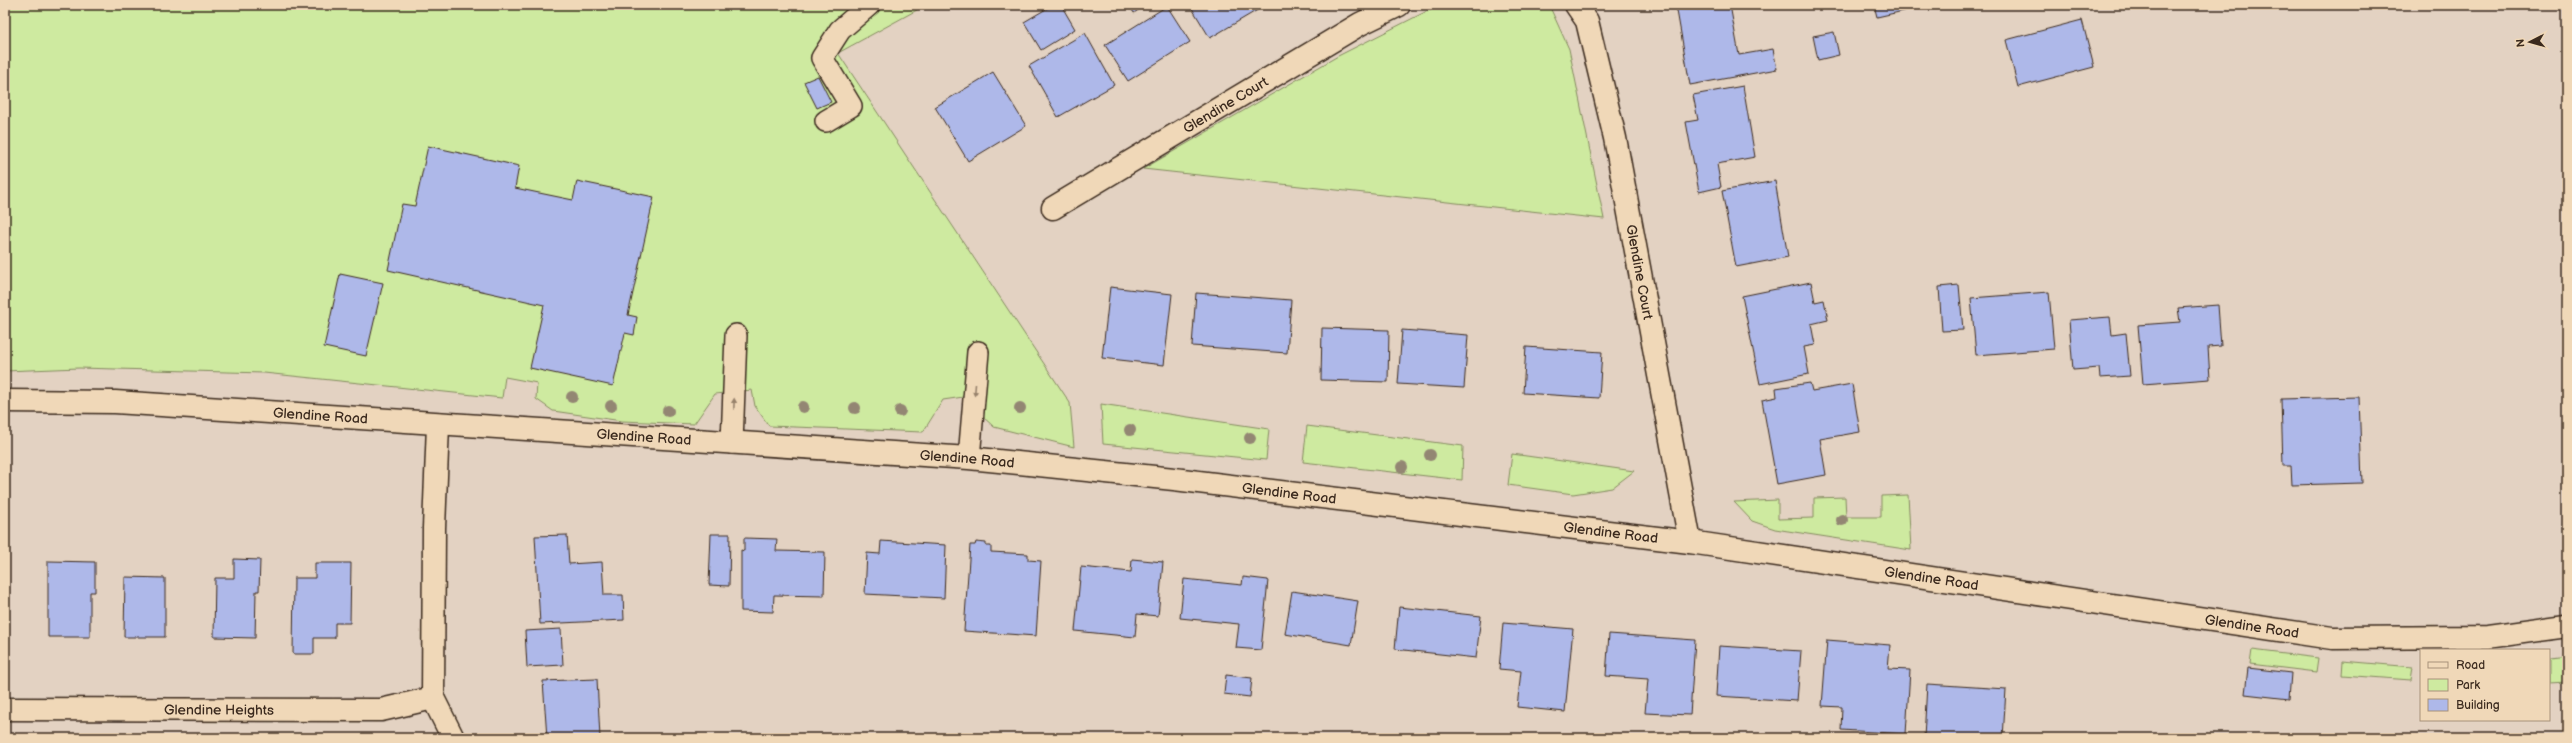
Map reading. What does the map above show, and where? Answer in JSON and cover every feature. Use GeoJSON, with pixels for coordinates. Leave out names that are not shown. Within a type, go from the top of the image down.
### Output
{"type":"FeatureCollection","features":[{"type":"Feature","properties":{"kind":"street","name":"Glendine Court"},"geometry":{"type":"LineString","coordinates":[[1053,208],[1360,24],[1399,5]]}},
{"type":"Feature","properties":{"kind":"street","name":"Glendine Court"},"geometry":{"type":"LineString","coordinates":[[1576,5],[1587,21],[1615,138],[1690,542]]}},
{"type":"Feature","properties":{"kind":"street","name":"Glendine Road"},"geometry":{"type":"LineString","coordinates":[[5,401],[115,402],[438,425],[969,458],[1174,479],[1690,542],[2332,638],[2488,637],[2567,626]]}},
{"type":"Feature","properties":{"kind":"street"},"geometry":{"type":"LineString","coordinates":[[438,425],[434,528],[432,698],[453,738]]}},
{"type":"Feature","properties":{"kind":"street","name":"Glendine Heights"},"geometry":{"type":"LineString","coordinates":[[5,709],[381,710],[432,698]]}},
{"type":"Feature","properties":{"kind":"lane"},"geometry":{"type":"LineString","coordinates":[[826,121],[851,106],[822,58],[840,30],[869,5]]}},
{"type":"Feature","properties":{"kind":"lane"},"geometry":{"type":"LineString","coordinates":[[732,443],[736,335]]}},
{"type":"Feature","properties":{"kind":"lane"},"geometry":{"type":"LineString","coordinates":[[969,458],[978,352]]}},
{"type":"Feature","properties":{"kind":"green space"},"geometry":{"type":"Polygon","coordinates":[[[5,5],[926,5],[838,53],[1070,403],[1074,447],[994,427],[982,416],[970,396],[943,400],[923,432],[769,426],[755,406],[752,390],[715,394],[694,424],[622,421],[553,411],[536,399],[537,383],[505,377],[502,398],[264,373],[79,368],[5,371],[5,5]]]}},
{"type":"Feature","properties":{"kind":"green space"},"geometry":{"type":"Polygon","coordinates":[[[1439,5],[1549,5],[1569,49],[1604,219],[1143,169],[1338,56],[1439,5]]]}},
{"type":"Feature","properties":{"kind":"green space"},"geometry":{"type":"Polygon","coordinates":[[[1101,404],[1269,429],[1266,460],[1103,444],[1101,404]]]}},
{"type":"Feature","properties":{"kind":"green space"},"geometry":{"type":"Polygon","coordinates":[[[1307,426],[1463,446],[1462,480],[1303,462],[1307,426]]]}},
{"type":"Feature","properties":{"kind":"green space"},"geometry":{"type":"Polygon","coordinates":[[[1512,454],[1634,471],[1612,488],[1573,494],[1508,485],[1512,454]]]}},
{"type":"Feature","properties":{"kind":"green space"},"geometry":{"type":"Polygon","coordinates":[[[1908,495],[1911,550],[1775,529],[1752,521],[1734,502],[1778,500],[1778,519],[1814,518],[1814,498],[1845,497],[1846,517],[1881,517],[1881,496],[1908,495]]]}},
{"type":"Feature","properties":{"kind":"green space"},"geometry":{"type":"Polygon","coordinates":[[[2252,650],[2318,658],[2316,672],[2250,664],[2252,650]]]}},
{"type":"Feature","properties":{"kind":"green space"},"geometry":{"type":"Polygon","coordinates":[[[2567,656],[2567,682],[2550,683],[2550,658],[2567,656]]]}},
{"type":"Feature","properties":{"kind":"green space"},"geometry":{"type":"Polygon","coordinates":[[[2343,661],[2413,667],[2411,680],[2342,675],[2343,661]]]}},
{"type":"Feature","properties":{"kind":"building"},"geometry":{"type":"Polygon","coordinates":[[[1053,5],[1061,5],[1075,29],[1041,50],[1024,22],[1053,5]]]}},
{"type":"Feature","properties":{"kind":"building"},"geometry":{"type":"Polygon","coordinates":[[[1129,5],[1143,5],[1144,6],[1134,13],[1129,5]]]}},
{"type":"Feature","properties":{"kind":"building"},"geometry":{"type":"Polygon","coordinates":[[[1190,5],[1266,5],[1210,38],[1190,5]]]}},
{"type":"Feature","properties":{"kind":"building"},"geometry":{"type":"Polygon","coordinates":[[[1676,5],[1730,5],[1739,55],[1773,49],[1777,69],[1690,85],[1676,5]]]}},
{"type":"Feature","properties":{"kind":"building"},"geometry":{"type":"Polygon","coordinates":[[[1874,5],[1907,5],[1908,10],[1877,17],[1874,5]]]}},
{"type":"Feature","properties":{"kind":"building"},"geometry":{"type":"Polygon","coordinates":[[[1167,6],[1190,42],[1128,81],[1105,45],[1167,6]]]}},
{"type":"Feature","properties":{"kind":"building"},"geometry":{"type":"Polygon","coordinates":[[[2082,20],[2094,67],[2018,87],[2006,40],[2082,20]]]}},
{"type":"Feature","properties":{"kind":"building"},"geometry":{"type":"Polygon","coordinates":[[[1834,32],[1839,55],[1818,60],[1813,36],[1834,32]]]}},
{"type":"Feature","properties":{"kind":"building"},"geometry":{"type":"Polygon","coordinates":[[[1085,33],[1114,85],[1058,117],[1029,66],[1085,33]]]}},
{"type":"Feature","properties":{"kind":"building"},"geometry":{"type":"Polygon","coordinates":[[[993,72],[1026,126],[968,161],[935,107],[993,72]]]}},
{"type":"Feature","properties":{"kind":"building"},"geometry":{"type":"Polygon","coordinates":[[[818,76],[831,102],[817,108],[804,82],[818,76]]]}},
{"type":"Feature","properties":{"kind":"building"},"geometry":{"type":"Polygon","coordinates":[[[1743,86],[1755,157],[1717,164],[1721,187],[1699,192],[1686,122],[1698,120],[1693,95],[1743,86]]]}},
{"type":"Feature","properties":{"kind":"building"},"geometry":{"type":"Polygon","coordinates":[[[428,146],[519,166],[515,188],[573,200],[577,181],[654,197],[628,315],[637,317],[634,335],[625,333],[613,386],[530,368],[544,305],[388,270],[402,204],[415,206],[428,146]]]}},
{"type":"Feature","properties":{"kind":"building"},"geometry":{"type":"Polygon","coordinates":[[[1775,181],[1788,257],[1736,267],[1722,191],[1775,181]]]}},
{"type":"Feature","properties":{"kind":"building"},"geometry":{"type":"Polygon","coordinates":[[[340,274],[383,283],[366,356],[324,347],[340,274]]]}},
{"type":"Feature","properties":{"kind":"building"},"geometry":{"type":"Polygon","coordinates":[[[1811,282],[1815,302],[1824,300],[1828,320],[1811,324],[1815,345],[1804,347],[1809,374],[1760,384],[1742,296],[1811,282]]]}},
{"type":"Feature","properties":{"kind":"building"},"geometry":{"type":"Polygon","coordinates":[[[1959,285],[1963,330],[1942,331],[1939,287],[1959,285]]]}},
{"type":"Feature","properties":{"kind":"building"},"geometry":{"type":"Polygon","coordinates":[[[1110,287],[1172,294],[1164,365],[1102,358],[1110,287]]]}},
{"type":"Feature","properties":{"kind":"building"},"geometry":{"type":"Polygon","coordinates":[[[2049,292],[2054,349],[1976,355],[1971,298],[2049,292]]]}},
{"type":"Feature","properties":{"kind":"building"},"geometry":{"type":"Polygon","coordinates":[[[1196,293],[1291,300],[1287,353],[1192,346],[1196,293]]]}},
{"type":"Feature","properties":{"kind":"building"},"geometry":{"type":"Polygon","coordinates":[[[2218,305],[2221,346],[2208,347],[2210,379],[2143,384],[2138,325],[2180,322],[2178,308],[2218,305]]]}},
{"type":"Feature","properties":{"kind":"building"},"geometry":{"type":"Polygon","coordinates":[[[2110,317],[2112,335],[2126,333],[2130,376],[2100,378],[2099,368],[2073,370],[2069,320],[2110,317]]]}},
{"type":"Feature","properties":{"kind":"building"},"geometry":{"type":"Polygon","coordinates":[[[1322,328],[1389,330],[1388,382],[1321,380],[1322,328]]]}},
{"type":"Feature","properties":{"kind":"building"},"geometry":{"type":"Polygon","coordinates":[[[1402,330],[1468,335],[1464,388],[1398,384],[1402,330]]]}},
{"type":"Feature","properties":{"kind":"building"},"geometry":{"type":"Polygon","coordinates":[[[1526,347],[1602,352],[1599,398],[1523,393],[1526,347]]]}},
{"type":"Feature","properties":{"kind":"building"},"geometry":{"type":"Polygon","coordinates":[[[1810,383],[1812,391],[1852,384],[1860,432],[1820,439],[1826,475],[1777,484],[1762,400],[1777,397],[1776,388],[1810,383]]]}},
{"type":"Feature","properties":{"kind":"building"},"geometry":{"type":"Polygon","coordinates":[[[2359,397],[2362,483],[2292,485],[2291,466],[2283,466],[2281,399],[2359,397]]]}},
{"type":"Feature","properties":{"kind":"building"},"geometry":{"type":"Polygon","coordinates":[[[711,534],[730,534],[729,586],[709,585],[711,534]]]}},
{"type":"Feature","properties":{"kind":"building"},"geometry":{"type":"Polygon","coordinates":[[[567,535],[569,564],[602,562],[604,595],[623,595],[624,620],[540,624],[535,536],[567,535]]]}},
{"type":"Feature","properties":{"kind":"building"},"geometry":{"type":"Polygon","coordinates":[[[744,538],[777,539],[776,551],[825,552],[824,596],[774,595],[773,612],[741,611],[741,550],[744,551],[744,538]]]}},
{"type":"Feature","properties":{"kind":"building"},"geometry":{"type":"Polygon","coordinates":[[[881,541],[946,545],[944,598],[865,594],[867,553],[880,554],[881,541]]]}},
{"type":"Feature","properties":{"kind":"building"},"geometry":{"type":"Polygon","coordinates":[[[976,542],[986,543],[986,546],[991,546],[991,552],[1028,554],[1028,560],[1041,561],[1036,636],[964,631],[970,545],[975,545],[976,542]]]}},
{"type":"Feature","properties":{"kind":"building"},"geometry":{"type":"Polygon","coordinates":[[[234,559],[260,560],[259,591],[256,591],[255,638],[214,637],[215,578],[234,578],[234,559]]]}},
{"type":"Feature","properties":{"kind":"building"},"geometry":{"type":"Polygon","coordinates":[[[1132,559],[1163,562],[1158,616],[1137,614],[1135,637],[1075,631],[1081,567],[1131,572],[1132,559]]]}},
{"type":"Feature","properties":{"kind":"building"},"geometry":{"type":"Polygon","coordinates":[[[48,561],[95,562],[95,592],[90,592],[90,637],[48,637],[48,561]]]}},
{"type":"Feature","properties":{"kind":"building"},"geometry":{"type":"Polygon","coordinates":[[[315,563],[351,563],[350,623],[335,623],[335,638],[314,638],[314,654],[293,654],[294,578],[315,578],[315,563]]]}},
{"type":"Feature","properties":{"kind":"building"},"geometry":{"type":"Polygon","coordinates":[[[125,577],[165,578],[165,637],[124,637],[125,577]]]}},
{"type":"Feature","properties":{"kind":"building"},"geometry":{"type":"Polygon","coordinates":[[[1243,577],[1268,580],[1261,650],[1236,648],[1239,624],[1180,618],[1184,579],[1242,585],[1243,577]]]}},
{"type":"Feature","properties":{"kind":"building"},"geometry":{"type":"Polygon","coordinates":[[[1292,591],[1358,601],[1351,645],[1285,634],[1292,591]]]}},
{"type":"Feature","properties":{"kind":"building"},"geometry":{"type":"Polygon","coordinates":[[[1399,607],[1481,616],[1476,658],[1395,649],[1399,607]]]}},
{"type":"Feature","properties":{"kind":"building"},"geometry":{"type":"Polygon","coordinates":[[[1503,623],[1573,629],[1565,712],[1517,707],[1521,671],[1499,669],[1503,623]]]}},
{"type":"Feature","properties":{"kind":"building"},"geometry":{"type":"Polygon","coordinates":[[[561,629],[563,665],[527,667],[525,631],[561,629]]]}},
{"type":"Feature","properties":{"kind":"building"},"geometry":{"type":"Polygon","coordinates":[[[1609,634],[1695,640],[1690,715],[1645,713],[1648,679],[1606,676],[1609,634]]]}},
{"type":"Feature","properties":{"kind":"building"},"geometry":{"type":"Polygon","coordinates":[[[1827,640],[1890,645],[1888,669],[1910,670],[1906,734],[1841,730],[1842,707],[1822,706],[1827,640]]]}},
{"type":"Feature","properties":{"kind":"building"},"geometry":{"type":"Polygon","coordinates":[[[1719,646],[1801,651],[1797,701],[1716,696],[1719,646]]]}},
{"type":"Feature","properties":{"kind":"building"},"geometry":{"type":"Polygon","coordinates":[[[2248,668],[2291,673],[2289,699],[2245,694],[2248,668]]]}},
{"type":"Feature","properties":{"kind":"building"},"geometry":{"type":"Polygon","coordinates":[[[1226,675],[1252,678],[1250,697],[1224,694],[1226,675]]]}},
{"type":"Feature","properties":{"kind":"building"},"geometry":{"type":"Polygon","coordinates":[[[597,679],[600,738],[547,738],[543,681],[597,679]]]}},
{"type":"Feature","properties":{"kind":"building"},"geometry":{"type":"Polygon","coordinates":[[[1927,684],[2006,689],[2003,738],[1924,738],[1927,684]]]}}]}
